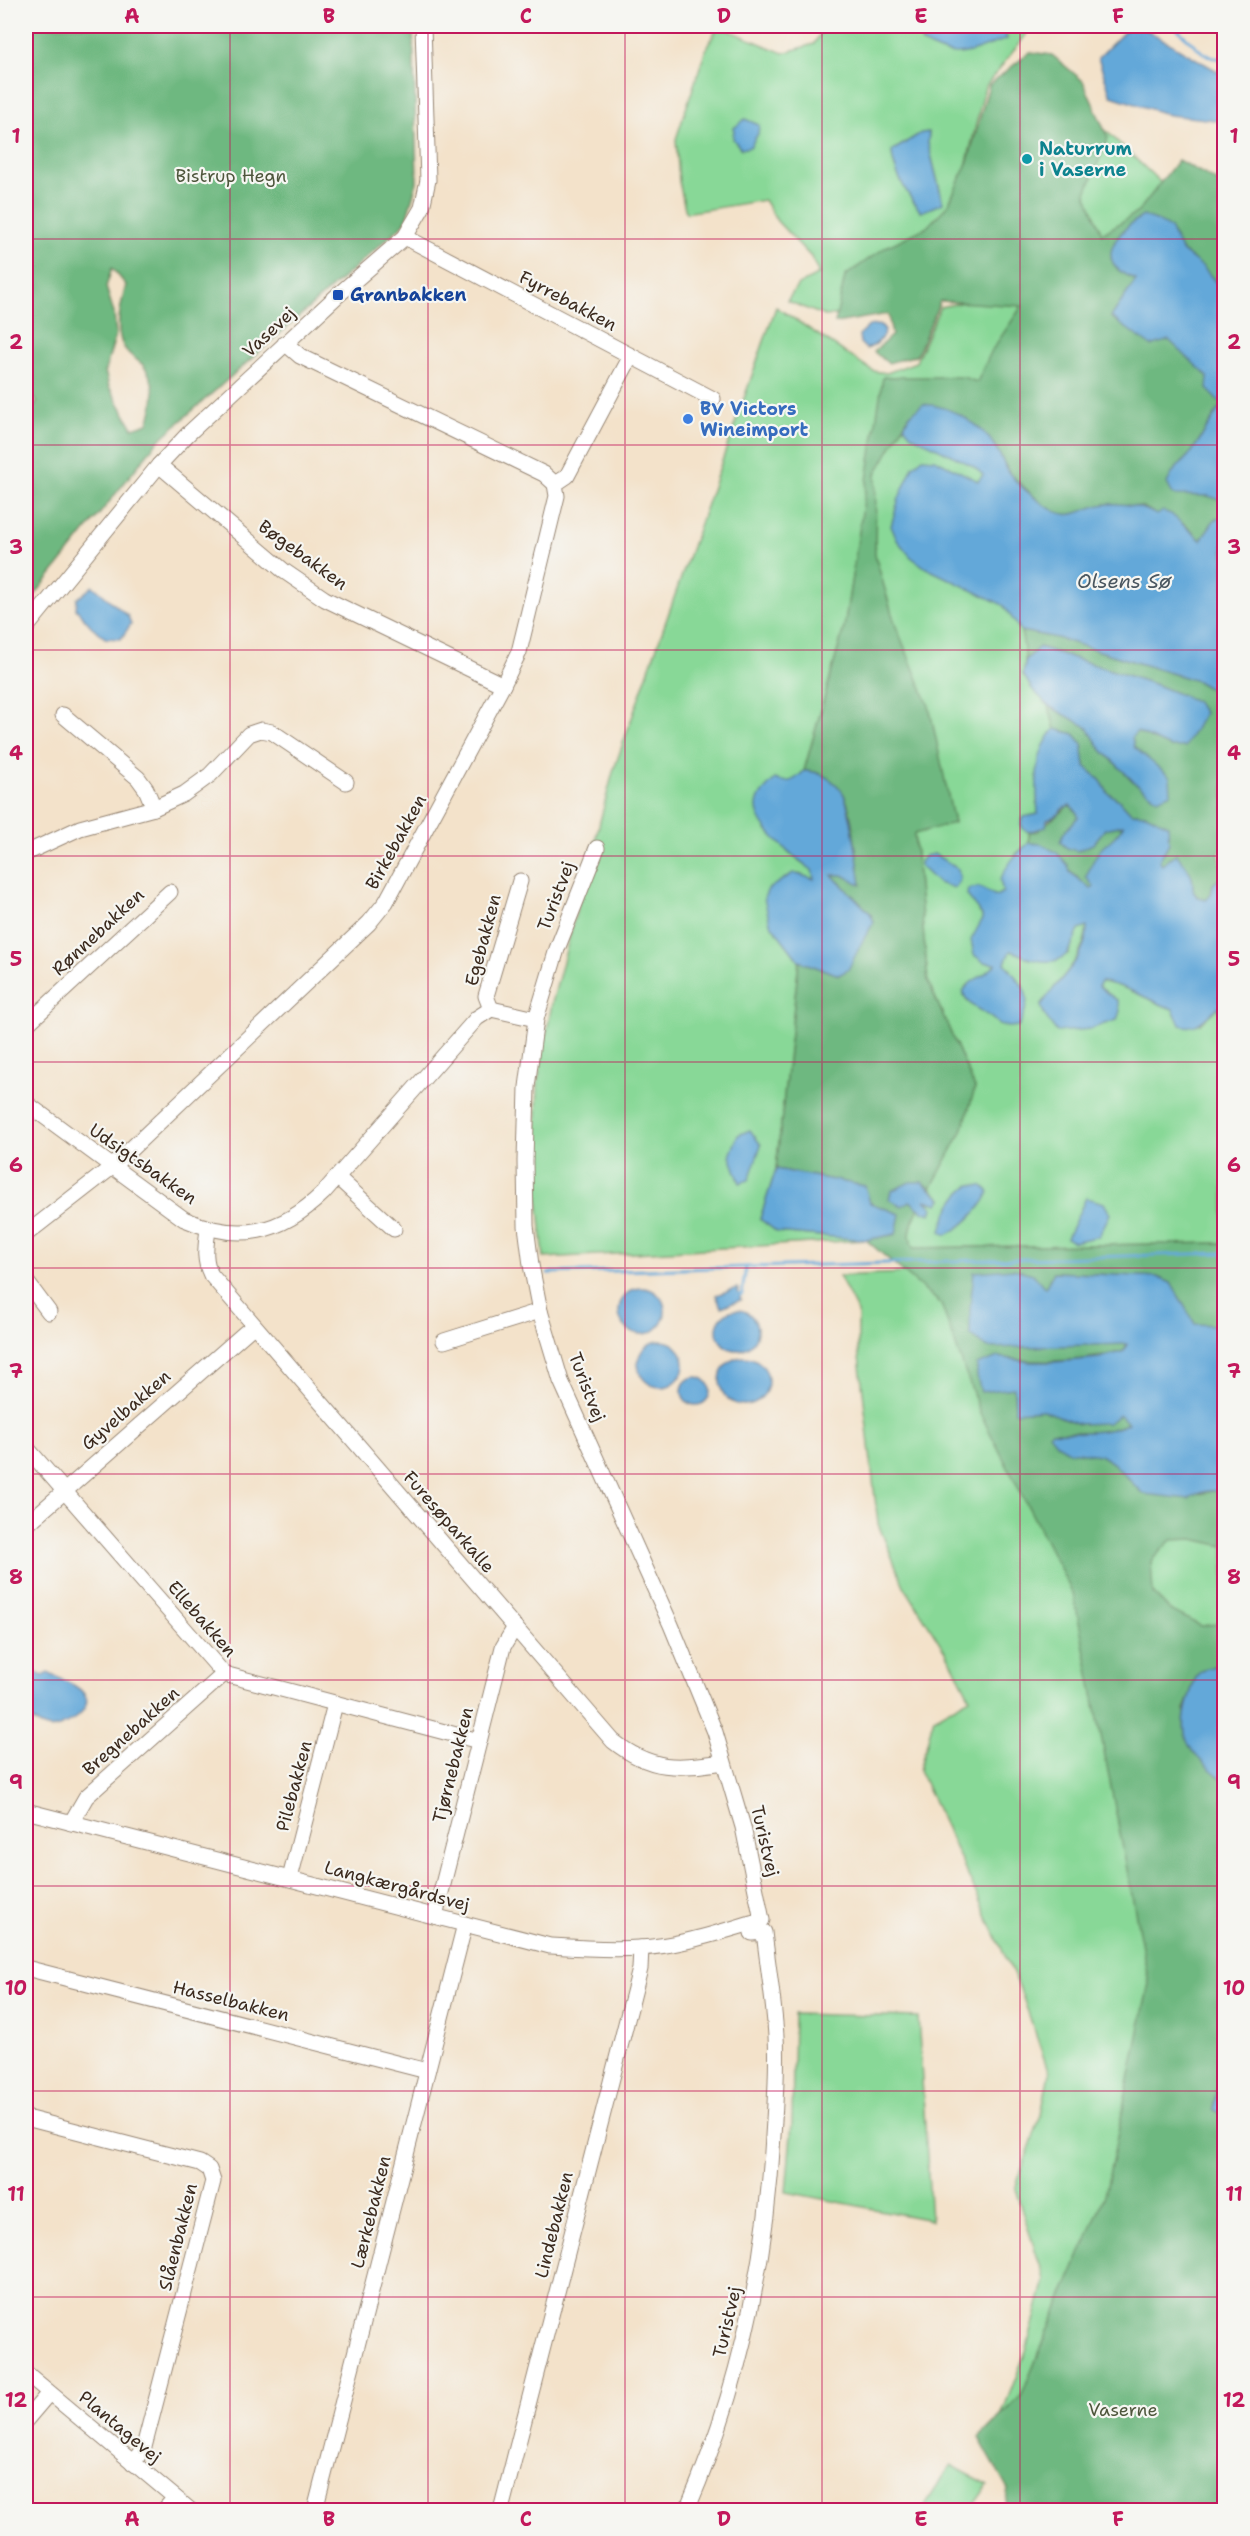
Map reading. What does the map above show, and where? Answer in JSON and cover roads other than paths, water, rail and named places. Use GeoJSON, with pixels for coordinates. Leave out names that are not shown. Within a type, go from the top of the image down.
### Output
{"type":"FeatureCollection","features":[{"type":"Feature","properties":{"kind":"street","name":"Vasevej"},"geometry":{"type":"LineString","coordinates":[[26,628],[159,465],[188,434],[405,237],[422,208],[428,180],[423,26]]}},
{"type":"Feature","properties":{"kind":"street","name":"Fyrrebakken"},"geometry":{"type":"LineString","coordinates":[[405,237],[713,399]]}},
{"type":"Feature","properties":{"kind":"street"},"geometry":{"type":"LineString","coordinates":[[285,344],[300,357],[544,474],[555,484],[567,476],[631,356]]}},
{"type":"Feature","properties":{"kind":"street","name":"Bøgebakken"},"geometry":{"type":"LineString","coordinates":[[159,465],[284,571],[325,600],[503,685]]}},
{"type":"Feature","properties":{"kind":"street","name":"Birkebakken"},"geometry":{"type":"LineString","coordinates":[[26,1234],[112,1167],[369,923],[386,902],[519,652],[557,496],[555,484]]}},
{"type":"Feature","properties":{"kind":"street"},"geometry":{"type":"LineString","coordinates":[[63,715],[138,778],[146,789],[154,808]]}},
{"type":"Feature","properties":{"kind":"street"},"geometry":{"type":"LineString","coordinates":[[26,853],[80,828],[154,808],[184,794],[210,775],[249,734],[261,730],[272,732],[346,782]]}},
{"type":"Feature","properties":{"kind":"street","name":"Turistvej"},"geometry":{"type":"LineString","coordinates":[[597,849],[557,949],[536,1018],[527,1087],[526,1183],[531,1264],[540,1311],[561,1380],[671,1625],[715,1732],[743,1827],[762,1920]]}},
{"type":"Feature","properties":{"kind":"street","name":"Egebakken"},"geometry":{"type":"LineString","coordinates":[[491,1009],[486,996],[520,881]]}},
{"type":"Feature","properties":{"kind":"street","name":"Rønnebakken"},"geometry":{"type":"LineString","coordinates":[[26,1025],[170,892]]}},
{"type":"Feature","properties":{"kind":"street"},"geometry":{"type":"LineString","coordinates":[[491,1009],[536,1018]]}},
{"type":"Feature","properties":{"kind":"street","name":"Udsigtsbakken"},"geometry":{"type":"LineString","coordinates":[[26,1103],[184,1219],[208,1229],[235,1233],[260,1230],[284,1223],[305,1210],[337,1177],[477,1018],[491,1009]]}},
{"type":"Feature","properties":{"kind":"street"},"geometry":{"type":"LineString","coordinates":[[337,1177],[394,1229]]}},
{"type":"Feature","properties":{"kind":"street","name":"Furesøparkalle"},"geometry":{"type":"LineString","coordinates":[[208,1229],[206,1265],[211,1275],[613,1741],[631,1755],[654,1765],[684,1768],[723,1762]]}},
{"type":"Feature","properties":{"kind":"street"},"geometry":{"type":"LineString","coordinates":[[26,1281],[49,1312]]}},
{"type":"Feature","properties":{"kind":"street"},"geometry":{"type":"LineString","coordinates":[[444,1341],[540,1311]]}},
{"type":"Feature","properties":{"kind":"street","name":"Gyvelbakken"},"geometry":{"type":"LineString","coordinates":[[26,1525],[253,1326]]}},
{"type":"Feature","properties":{"kind":"street","name":"Ellebakken"},"geometry":{"type":"LineString","coordinates":[[26,1447],[224,1674],[479,1741]]}},
{"type":"Feature","properties":{"kind":"street","name":"Tjørnebakken"},"geometry":{"type":"LineString","coordinates":[[435,1916],[503,1647],[515,1627]]}},
{"type":"Feature","properties":{"kind":"street","name":"Bregnebakken"},"geometry":{"type":"LineString","coordinates":[[71,1823],[86,1797],[224,1674]]}},
{"type":"Feature","properties":{"kind":"street","name":"Pilebakken"},"geometry":{"type":"LineString","coordinates":[[290,1878],[335,1704]]}},
{"type":"Feature","properties":{"kind":"street","name":"Langkærgårdsvej"},"geometry":{"type":"LineString","coordinates":[[26,1811],[550,1946],[586,1949],[641,1948],[686,1940],[762,1920]]}},
{"type":"Feature","properties":{"kind":"street","name":"Lærkebakken"},"geometry":{"type":"LineString","coordinates":[[315,2511],[465,1924]]}},
{"type":"Feature","properties":{"kind":"street","name":"Turistvej"},"geometry":{"type":"LineString","coordinates":[[687,2511],[709,2460],[749,2321],[768,2197],[775,2098],[776,2036],[764,1932],[752,1934]]}},
{"type":"Feature","properties":{"kind":"street","name":"Lindebakken"},"geometry":{"type":"LineString","coordinates":[[501,2511],[640,1970],[641,1948]]}},
{"type":"Feature","properties":{"kind":"street","name":"Hasselbakken"},"geometry":{"type":"LineString","coordinates":[[26,1968],[427,2072]]}},
{"type":"Feature","properties":{"kind":"street","name":"Slåenbakken"},"geometry":{"type":"LineString","coordinates":[[26,2118],[200,2163],[209,2169],[213,2181],[144,2447],[133,2463]]}},
{"type":"Feature","properties":{"kind":"street","name":"Plantagevej"},"geometry":{"type":"LineString","coordinates":[[26,2373],[189,2511]]}},
{"type":"Feature","properties":{"kind":"street"},"geometry":{"type":"LineString","coordinates":[[26,2420],[49,2393]]}},
{"type":"Feature","properties":{"kind":"street"},"geometry":{"type":"LineString","coordinates":[[164,2511],[175,2498]]}},
{"type":"Feature","properties":{"kind":"water"},"geometry":{"type":"Polygon","coordinates":[[[948,26],[1003,26],[1007,39],[973,51],[955,54],[934,49],[921,42],[926,34],[948,26]]]}},
{"type":"Feature","properties":{"kind":"water"},"geometry":{"type":"Polygon","coordinates":[[[1130,26],[1140,26],[1224,75],[1224,121],[1169,115],[1111,96],[1098,58],[1130,26]]]}},
{"type":"Feature","properties":{"kind":"water"},"geometry":{"type":"Polygon","coordinates":[[[745,119],[759,125],[758,134],[750,147],[741,149],[733,139],[734,128],[745,119]]]}},
{"type":"Feature","properties":{"kind":"water"},"geometry":{"type":"Polygon","coordinates":[[[929,132],[928,143],[943,203],[921,212],[898,175],[892,151],[921,133],[929,132]]]}},
{"type":"Feature","properties":{"kind":"water"},"geometry":{"type":"Polygon","coordinates":[[[1143,216],[1170,228],[1181,250],[1203,267],[1224,292],[1224,501],[1208,496],[1173,495],[1167,483],[1173,472],[1192,452],[1222,404],[1207,389],[1208,377],[1169,340],[1151,346],[1111,317],[1136,280],[1113,264],[1112,248],[1122,232],[1143,216]]]}},
{"type":"Feature","properties":{"kind":"water"},"geometry":{"type":"Polygon","coordinates":[[[869,326],[882,326],[885,330],[884,334],[878,342],[866,349],[860,343],[859,335],[869,326]]]}},
{"type":"Feature","properties":{"kind":"water","name":"Olsens Sø"},"geometry":{"type":"Polygon","coordinates":[[[923,404],[955,412],[974,424],[998,451],[1012,477],[1054,511],[1070,514],[1098,505],[1114,504],[1133,506],[1157,515],[1163,511],[1171,514],[1201,540],[1214,520],[1224,516],[1224,690],[1217,693],[1197,681],[1057,638],[1021,631],[1003,605],[926,568],[911,557],[897,540],[891,526],[899,498],[913,466],[923,458],[935,459],[978,481],[983,475],[973,466],[911,435],[904,426],[909,416],[923,404]]]}},
{"type":"Feature","properties":{"kind":"water"},"geometry":{"type":"Polygon","coordinates":[[[93,586],[128,616],[131,624],[121,639],[105,638],[76,609],[77,599],[93,586]]]}},
{"type":"Feature","properties":{"kind":"water"},"geometry":{"type":"Polygon","coordinates":[[[1039,647],[1154,684],[1196,701],[1204,713],[1185,747],[1170,747],[1137,732],[1132,737],[1134,747],[1170,777],[1171,793],[1158,799],[1135,783],[1101,749],[1087,727],[1049,706],[1032,689],[1023,674],[1026,660],[1039,647]]]}},
{"type":"Feature","properties":{"kind":"water"},"geometry":{"type":"Polygon","coordinates":[[[1055,729],[1074,734],[1082,743],[1085,766],[1101,781],[1108,793],[1119,800],[1131,813],[1146,814],[1168,825],[1169,843],[1159,861],[1162,865],[1176,854],[1191,874],[1196,896],[1206,900],[1211,895],[1213,884],[1224,876],[1224,1023],[1218,1007],[1196,1025],[1180,1025],[1173,1009],[1120,986],[1101,982],[1098,986],[1118,1001],[1120,1011],[1117,1020],[1090,1029],[1057,1032],[1045,1016],[1041,1006],[1082,950],[1087,927],[1079,930],[1067,954],[1057,960],[1033,960],[1010,951],[1005,963],[1026,992],[1027,998],[1019,1026],[999,1025],[990,1016],[974,1007],[966,998],[963,992],[966,988],[996,964],[984,962],[974,955],[971,940],[982,920],[982,915],[967,895],[968,889],[979,887],[996,896],[1003,892],[1000,880],[1003,874],[1012,860],[1029,843],[1041,844],[1056,852],[1068,865],[1070,872],[1091,889],[1094,887],[1086,877],[1092,863],[1100,850],[1123,825],[1105,829],[1093,844],[1077,851],[1067,848],[1060,842],[1063,834],[1078,817],[1077,812],[1070,805],[1047,820],[1046,827],[1029,832],[1023,829],[1021,823],[1024,817],[1038,814],[1039,758],[1055,729]]]}},
{"type":"Feature","properties":{"kind":"water"},"geometry":{"type":"Polygon","coordinates":[[[804,771],[815,772],[826,777],[836,784],[846,799],[861,885],[843,875],[832,875],[870,913],[874,922],[848,970],[839,975],[799,961],[770,923],[764,898],[768,889],[793,873],[814,879],[812,870],[770,833],[758,815],[757,806],[761,794],[775,779],[784,782],[791,781],[804,771]]]}},
{"type":"Feature","properties":{"kind":"water"},"geometry":{"type":"Polygon","coordinates":[[[934,854],[958,869],[960,880],[955,888],[938,883],[920,866],[925,856],[934,854]]]}},
{"type":"Feature","properties":{"kind":"water"},"geometry":{"type":"Polygon","coordinates":[[[750,1130],[761,1145],[749,1180],[740,1183],[730,1156],[738,1135],[750,1130]]]}},
{"type":"Feature","properties":{"kind":"water"},"geometry":{"type":"Polygon","coordinates":[[[776,1169],[865,1186],[870,1203],[900,1214],[896,1234],[866,1240],[777,1232],[760,1219],[776,1169]]]}},
{"type":"Feature","properties":{"kind":"water"},"geometry":{"type":"Polygon","coordinates":[[[910,1182],[922,1182],[942,1199],[938,1204],[925,1200],[933,1208],[931,1214],[922,1211],[910,1201],[902,1206],[889,1199],[891,1191],[910,1182]]]}},
{"type":"Feature","properties":{"kind":"water"},"geometry":{"type":"Polygon","coordinates":[[[970,1185],[983,1186],[989,1192],[982,1205],[971,1217],[946,1235],[941,1231],[948,1211],[960,1193],[970,1185]]]}},
{"type":"Feature","properties":{"kind":"water"},"geometry":{"type":"Polygon","coordinates":[[[1086,1198],[1104,1203],[1110,1214],[1099,1236],[1074,1242],[1067,1238],[1086,1198]]]}},
{"type":"Feature","properties":{"kind":"water"},"geometry":{"type":"Polygon","coordinates":[[[1013,1269],[1033,1274],[1045,1288],[1054,1272],[1157,1277],[1171,1283],[1195,1324],[1216,1325],[1224,1321],[1224,1492],[1206,1491],[1189,1499],[1143,1494],[1113,1463],[1100,1455],[1069,1451],[1057,1444],[1049,1434],[1052,1432],[1091,1432],[1120,1427],[1128,1423],[1120,1415],[1108,1423],[1079,1424],[1043,1410],[1015,1412],[1014,1388],[981,1392],[977,1365],[998,1357],[1031,1362],[1099,1358],[1124,1351],[1127,1344],[988,1348],[970,1335],[974,1272],[1013,1269]]]}},
{"type":"Feature","properties":{"kind":"water"},"geometry":{"type":"Polygon","coordinates":[[[642,1288],[658,1295],[665,1311],[658,1327],[642,1334],[626,1327],[619,1311],[626,1295],[642,1288]]]}},
{"type":"Feature","properties":{"kind":"water"},"geometry":{"type":"Polygon","coordinates":[[[737,1288],[741,1300],[721,1307],[716,1295],[737,1288]]]}},
{"type":"Feature","properties":{"kind":"water"},"geometry":{"type":"Polygon","coordinates":[[[737,1310],[751,1316],[757,1330],[751,1344],[737,1350],[723,1344],[717,1330],[723,1316],[737,1310]]]}},
{"type":"Feature","properties":{"kind":"water"},"geometry":{"type":"Polygon","coordinates":[[[661,1341],[677,1348],[684,1364],[677,1380],[661,1387],[645,1380],[638,1364],[645,1348],[661,1341]]]}},
{"type":"Feature","properties":{"kind":"water"},"geometry":{"type":"Polygon","coordinates":[[[739,1357],[749,1357],[764,1367],[768,1381],[767,1390],[758,1401],[749,1405],[739,1405],[724,1395],[720,1386],[720,1376],[730,1361],[739,1357]]]}},
{"type":"Feature","properties":{"kind":"water"},"geometry":{"type":"Polygon","coordinates":[[[696,1377],[706,1381],[710,1391],[706,1401],[696,1405],[686,1401],[682,1391],[686,1381],[696,1377]]]}},
{"type":"Feature","properties":{"kind":"water"},"geometry":{"type":"Polygon","coordinates":[[[1215,1666],[1224,1670],[1224,1780],[1193,1752],[1185,1732],[1184,1720],[1196,1677],[1204,1669],[1215,1666]]]}},
{"type":"Feature","properties":{"kind":"water"},"geometry":{"type":"Polygon","coordinates":[[[32,1671],[43,1676],[48,1673],[77,1687],[86,1699],[83,1710],[66,1724],[51,1729],[39,1725],[26,1716],[26,1674],[32,1671]]]}},
{"type":"Feature","properties":{"kind":"water"},"geometry":{"type":"Polygon","coordinates":[[[1224,2053],[1224,2116],[1213,2109],[1224,2053]]]}},
{"type":"Feature","properties":{"kind":"waterway"},"geometry":{"type":"LineString","coordinates":[[1174,26],[1204,54],[1224,60]]}},
{"type":"Feature","properties":{"kind":"waterway"},"geometry":{"type":"LineString","coordinates":[[548,1273],[1224,1253]]}},
{"type":"Feature","properties":{"kind":"waterway"},"geometry":{"type":"LineString","coordinates":[[739,1295],[742,1294],[746,1267]]}},
{"type":"Feature","properties":{"kind":"place","name":"Naturrum i Vaserne"},"geometry":{"type":"Point","coordinates":[1027,159]}},
{"type":"Feature","properties":{"kind":"place","name":"Granbakken"},"geometry":{"type":"Point","coordinates":[338,295]}},
{"type":"Feature","properties":{"kind":"place","name":"BV Victors Wineimport"},"geometry":{"type":"Point","coordinates":[688,419]}},
{"type":"Feature","properties":{"kind":"park label","name":"Bistrup Hegn"},"geometry":{"type":"Point","coordinates":[231,176]}},
{"type":"Feature","properties":{"kind":"park label","name":"Vaserne"},"geometry":{"type":"Point","coordinates":[1123,2410]}}]}
